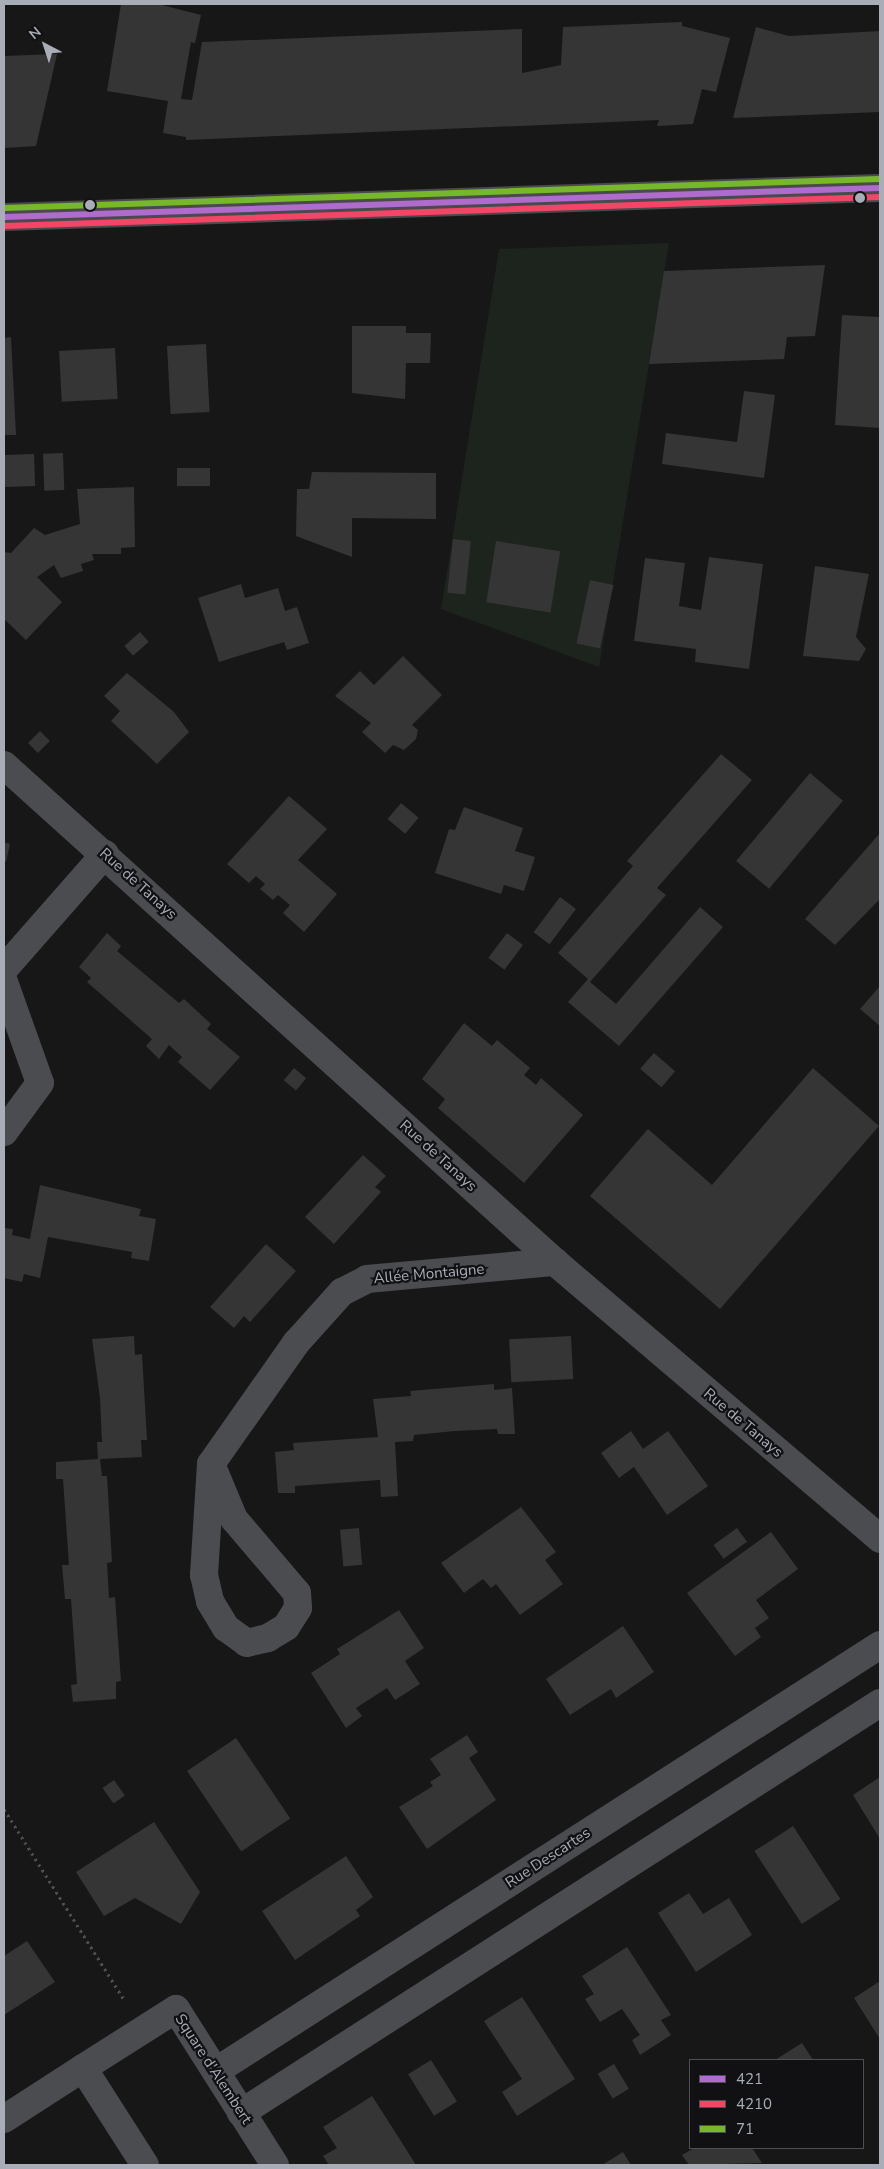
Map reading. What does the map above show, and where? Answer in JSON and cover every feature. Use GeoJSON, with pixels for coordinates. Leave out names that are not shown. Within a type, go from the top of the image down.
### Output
{"type":"FeatureCollection","features":[{"type":"Feature","properties":{"kind":"main road"},"geometry":{"type":"LineString","coordinates":[[4,217],[880,188]]}},
{"type":"Feature","properties":{"kind":"street","name":"Rue de Tanays"},"geometry":{"type":"LineString","coordinates":[[4,765],[105,854],[555,1262],[880,1539]]}},
{"type":"Feature","properties":{"kind":"street"},"geometry":{"type":"LineString","coordinates":[[4,968],[105,854]]}},
{"type":"Feature","properties":{"kind":"street"},"geometry":{"type":"LineString","coordinates":[[4,982],[40,1083],[4,1132]]}},
{"type":"Feature","properties":{"kind":"street","name":"Allée Montaigne"},"geometry":{"type":"LineString","coordinates":[[211,1464],[296,1343],[342,1292],[367,1279],[555,1262]]}},
{"type":"Feature","properties":{"kind":"street"},"geometry":{"type":"LineString","coordinates":[[211,1464],[234,1519],[297,1593],[298,1608],[286,1626],[268,1638],[247,1643],[226,1628],[210,1601],[204,1575],[211,1464]]}},
{"type":"Feature","properties":{"kind":"street","name":"Rue Descartes"},"geometry":{"type":"LineString","coordinates":[[216,2071],[880,1645]]}},
{"type":"Feature","properties":{"kind":"street"},"geometry":{"type":"LineString","coordinates":[[241,2112],[880,1703]]}},
{"type":"Feature","properties":{"kind":"street","name":"Square d'Alembert"},"geometry":{"type":"LineString","coordinates":[[83,2068],[176,2009],[274,2165]]}},
{"type":"Feature","properties":{"kind":"street"},"geometry":{"type":"LineString","coordinates":[[4,2119],[83,2068],[145,2165]]}},
{"type":"Feature","properties":{"kind":"path"},"geometry":{"type":"LineString","coordinates":[[4,1809],[143,2029]]}},
{"type":"Feature","properties":{"kind":"shaded area"},"geometry":{"type":"Polygon","coordinates":[[[669,243],[599,667],[441,609],[499,249],[669,243]]]}},
{"type":"Feature","properties":{"kind":"building"},"geometry":{"type":"Polygon","coordinates":[[[121,4],[158,4],[201,15],[195,43],[191,42],[181,99],[192,100],[202,42],[522,29],[522,73],[561,65],[563,27],[682,22],[682,26],[730,38],[716,92],[702,89],[693,124],[657,126],[659,120],[186,140],[186,137],[163,133],[168,101],[107,91],[121,4]]]}},
{"type":"Feature","properties":{"kind":"building"},"geometry":{"type":"Polygon","coordinates":[[[756,27],[789,36],[880,31],[880,112],[733,118],[756,27]]]}},
{"type":"Feature","properties":{"kind":"building"},"geometry":{"type":"Polygon","coordinates":[[[57,54],[36,146],[4,148],[4,56],[57,54]]]}},
{"type":"Feature","properties":{"kind":"building"},"geometry":{"type":"Polygon","coordinates":[[[825,265],[815,336],[787,337],[784,359],[649,364],[664,271],[825,265]]]}},
{"type":"Feature","properties":{"kind":"building"},"geometry":{"type":"Polygon","coordinates":[[[842,315],[880,317],[880,428],[835,425],[842,315]]]}},
{"type":"Feature","properties":{"kind":"building"},"geometry":{"type":"Polygon","coordinates":[[[352,326],[406,326],[406,333],[431,333],[430,363],[406,363],[405,399],[352,393],[352,326]]]}},
{"type":"Feature","properties":{"kind":"building"},"geometry":{"type":"Polygon","coordinates":[[[11,337],[16,435],[4,435],[4,338],[11,337]]]}},
{"type":"Feature","properties":{"kind":"building"},"geometry":{"type":"Polygon","coordinates":[[[206,344],[210,412],[171,414],[167,346],[206,344]]]}},
{"type":"Feature","properties":{"kind":"building"},"geometry":{"type":"Polygon","coordinates":[[[115,348],[118,399],[62,402],[59,351],[115,348]]]}},
{"type":"Feature","properties":{"kind":"building"},"geometry":{"type":"Polygon","coordinates":[[[744,391],[775,395],[764,478],[662,464],[666,433],[737,442],[744,391]]]}},
{"type":"Feature","properties":{"kind":"building"},"geometry":{"type":"Polygon","coordinates":[[[63,453],[64,490],[44,491],[43,454],[63,453]]]}},
{"type":"Feature","properties":{"kind":"building"},"geometry":{"type":"Polygon","coordinates":[[[34,454],[35,486],[5,487],[4,455],[34,454]]]}},
{"type":"Feature","properties":{"kind":"building"},"geometry":{"type":"Polygon","coordinates":[[[177,468],[210,468],[210,486],[177,486],[177,468]]]}},
{"type":"Feature","properties":{"kind":"building"},"geometry":{"type":"Polygon","coordinates":[[[312,472],[436,473],[436,519],[352,518],[352,557],[296,536],[297,489],[309,489],[312,472]]]}},
{"type":"Feature","properties":{"kind":"building"},"geometry":{"type":"Polygon","coordinates":[[[134,487],[135,547],[121,548],[121,554],[92,554],[94,560],[81,564],[83,571],[61,578],[54,565],[37,577],[62,602],[26,640],[4,619],[4,552],[11,553],[34,528],[45,535],[80,524],[77,489],[134,487]]]}},
{"type":"Feature","properties":{"kind":"building"},"geometry":{"type":"Polygon","coordinates":[[[453,539],[471,541],[465,595],[447,593],[453,539]]]}},
{"type":"Feature","properties":{"kind":"building"},"geometry":{"type":"Polygon","coordinates":[[[496,541],[560,551],[551,612],[486,602],[496,541]]]}},
{"type":"Feature","properties":{"kind":"building"},"geometry":{"type":"Polygon","coordinates":[[[709,557],[763,564],[749,669],[695,662],[696,649],[634,641],[645,558],[685,563],[679,606],[701,610],[709,557]]]}},
{"type":"Feature","properties":{"kind":"building"},"geometry":{"type":"Polygon","coordinates":[[[815,566],[869,574],[856,637],[866,649],[859,661],[803,656],[815,566]]]}},
{"type":"Feature","properties":{"kind":"building"},"geometry":{"type":"Polygon","coordinates":[[[590,580],[613,585],[600,649],[576,644],[590,580]]]}},
{"type":"Feature","properties":{"kind":"building"},"geometry":{"type":"Polygon","coordinates":[[[241,584],[245,598],[278,588],[285,611],[297,607],[309,643],[287,650],[284,642],[219,662],[198,598],[241,584]]]}},
{"type":"Feature","properties":{"kind":"building"},"geometry":{"type":"Polygon","coordinates":[[[140,632],[149,642],[133,656],[124,646],[140,632]]]}},
{"type":"Feature","properties":{"kind":"building"},"geometry":{"type":"Polygon","coordinates":[[[403,656],[442,695],[412,725],[418,730],[416,739],[404,750],[393,745],[385,753],[362,732],[371,723],[335,696],[360,671],[374,685],[403,656]]]}},
{"type":"Feature","properties":{"kind":"building"},"geometry":{"type":"Polygon","coordinates":[[[127,673],[174,712],[189,732],[157,764],[111,721],[120,711],[104,696],[127,673]]]}},
{"type":"Feature","properties":{"kind":"building"},"geometry":{"type":"Polygon","coordinates":[[[40,731],[50,741],[38,753],[28,743],[40,731]]]}},
{"type":"Feature","properties":{"kind":"building"},"geometry":{"type":"Polygon","coordinates":[[[721,754],[752,780],[657,888],[666,895],[590,982],[616,1004],[700,907],[723,927],[619,1046],[568,1002],[588,979],[558,953],[633,866],[627,861],[721,754]]]}},
{"type":"Feature","properties":{"kind":"building"},"geometry":{"type":"Polygon","coordinates":[[[810,773],[843,801],[769,889],[736,861],[810,773]]]}},
{"type":"Feature","properties":{"kind":"building"},"geometry":{"type":"Polygon","coordinates":[[[289,796],[327,829],[298,860],[337,894],[304,932],[283,913],[290,905],[278,895],[273,900],[260,889],[265,884],[256,876],[249,883],[227,864],[289,796]]]}},
{"type":"Feature","properties":{"kind":"building"},"geometry":{"type":"Polygon","coordinates":[[[401,803],[419,818],[405,834],[388,819],[401,803]]]}},
{"type":"Feature","properties":{"kind":"building"},"geometry":{"type":"Polygon","coordinates":[[[464,807],[523,828],[515,851],[535,857],[524,891],[504,885],[501,894],[435,873],[449,829],[455,830],[464,807]]]}},
{"type":"Feature","properties":{"kind":"building"},"geometry":{"type":"Polygon","coordinates":[[[880,833],[880,899],[835,945],[805,919],[880,833]]]}},
{"type":"Feature","properties":{"kind":"building"},"geometry":{"type":"Polygon","coordinates":[[[4,842],[10,844],[6,862],[4,861],[4,842]]]}},
{"type":"Feature","properties":{"kind":"building"},"geometry":{"type":"Polygon","coordinates":[[[560,897],[576,909],[549,944],[534,932],[560,897]]]}},
{"type":"Feature","properties":{"kind":"building"},"geometry":{"type":"Polygon","coordinates":[[[107,933],[121,946],[117,951],[179,1003],[184,999],[211,1024],[207,1029],[240,1057],[210,1090],[178,1062],[182,1057],[169,1045],[159,1059],[146,1046],[152,1039],[87,982],[91,978],[79,967],[107,933]]]}},
{"type":"Feature","properties":{"kind":"building"},"geometry":{"type":"Polygon","coordinates":[[[507,933],[523,945],[504,970],[488,958],[507,933]]]}},
{"type":"Feature","properties":{"kind":"building"},"geometry":{"type":"Polygon","coordinates":[[[880,986],[880,1026],[860,1009],[880,986]]]}},
{"type":"Feature","properties":{"kind":"building"},"geometry":{"type":"Polygon","coordinates":[[[464,1023],[492,1046],[497,1040],[530,1068],[524,1075],[536,1085],[541,1078],[583,1115],[524,1183],[438,1108],[445,1099],[422,1079],[464,1023]]]}},
{"type":"Feature","properties":{"kind":"building"},"geometry":{"type":"Polygon","coordinates":[[[654,1053],[675,1071],[661,1087],[640,1069],[654,1053]]]}},
{"type":"Feature","properties":{"kind":"building"},"geometry":{"type":"Polygon","coordinates":[[[294,1068],[306,1078],[296,1091],[284,1080],[294,1068]]]}},
{"type":"Feature","properties":{"kind":"building"},"geometry":{"type":"Polygon","coordinates":[[[813,1068],[879,1126],[720,1309],[590,1196],[648,1129],[712,1185],[813,1068]]]}},
{"type":"Feature","properties":{"kind":"building"},"geometry":{"type":"Polygon","coordinates":[[[363,1155],[386,1176],[375,1187],[381,1192],[334,1244],[305,1217],[363,1155]]]}},
{"type":"Feature","properties":{"kind":"building"},"geometry":{"type":"Polygon","coordinates":[[[40,1185],[141,1209],[139,1216],[156,1219],[149,1261],[131,1258],[132,1252],[48,1237],[40,1278],[24,1274],[22,1282],[4,1278],[4,1228],[13,1229],[12,1235],[30,1239],[40,1185]]]}},
{"type":"Feature","properties":{"kind":"building"},"geometry":{"type":"Polygon","coordinates":[[[266,1244],[296,1271],[250,1322],[244,1316],[234,1328],[210,1307],[266,1244]]]}},
{"type":"Feature","properties":{"kind":"building"},"geometry":{"type":"Polygon","coordinates":[[[134,1336],[135,1355],[142,1354],[147,1440],[141,1440],[142,1457],[100,1459],[102,1476],[107,1476],[112,1562],[107,1563],[109,1598],[115,1597],[121,1681],[116,1682],[116,1699],[73,1702],[71,1685],[77,1684],[71,1599],[65,1599],[62,1565],[69,1565],[63,1479],[56,1479],[56,1462],[98,1459],[97,1442],[102,1442],[100,1398],[92,1339],[134,1336]]]}},
{"type":"Feature","properties":{"kind":"building"},"geometry":{"type":"Polygon","coordinates":[[[571,1336],[573,1379],[511,1382],[509,1339],[571,1336]]]}},
{"type":"Feature","properties":{"kind":"building"},"geometry":{"type":"Polygon","coordinates":[[[494,1384],[494,1390],[512,1388],[515,1434],[498,1434],[497,1429],[455,1431],[414,1435],[413,1441],[395,1442],[398,1496],[381,1497],[380,1480],[295,1486],[295,1493],[278,1493],[275,1452],[294,1450],[293,1443],[378,1437],[373,1399],[411,1396],[410,1391],[494,1384]]]}},
{"type":"Feature","properties":{"kind":"building"},"geometry":{"type":"Polygon","coordinates":[[[631,1431],[643,1449],[668,1431],[708,1486],[667,1515],[634,1467],[619,1478],[601,1453],[631,1431]]]}},
{"type":"Feature","properties":{"kind":"building"},"geometry":{"type":"Polygon","coordinates":[[[521,1507],[556,1552],[545,1560],[563,1584],[520,1615],[496,1584],[491,1588],[483,1579],[464,1593],[441,1563],[521,1507]]]}},
{"type":"Feature","properties":{"kind":"building"},"geometry":{"type":"Polygon","coordinates":[[[359,1528],[362,1565],[343,1567],[340,1530],[359,1528]]]}},
{"type":"Feature","properties":{"kind":"building"},"geometry":{"type":"Polygon","coordinates":[[[737,1528],[747,1542],[724,1559],[714,1545],[737,1528]]]}},
{"type":"Feature","properties":{"kind":"building"},"geometry":{"type":"Polygon","coordinates":[[[771,1532],[798,1569],[756,1600],[769,1618],[755,1628],[761,1637],[735,1656],[687,1593],[771,1532]]]}},
{"type":"Feature","properties":{"kind":"building"},"geometry":{"type":"Polygon","coordinates":[[[399,1610],[424,1648],[405,1661],[420,1684],[395,1700],[387,1688],[356,1708],[362,1716],[346,1728],[311,1673],[340,1654],[337,1649],[399,1610]]]}},
{"type":"Feature","properties":{"kind":"building"},"geometry":{"type":"Polygon","coordinates":[[[623,1626],[654,1672],[616,1698],[611,1689],[570,1715],[546,1679],[623,1626]]]}},
{"type":"Feature","properties":{"kind":"building"},"geometry":{"type":"Polygon","coordinates":[[[467,1735],[478,1752],[469,1758],[496,1800],[427,1849],[399,1807],[433,1786],[430,1782],[441,1775],[430,1759],[467,1735]]]}},
{"type":"Feature","properties":{"kind":"building"},"geometry":{"type":"Polygon","coordinates":[[[236,1738],[290,1818],[241,1851],[187,1771],[236,1738]]]}},
{"type":"Feature","properties":{"kind":"building"},"geometry":{"type":"Polygon","coordinates":[[[880,1777],[880,1839],[853,1795],[880,1777]]]}},
{"type":"Feature","properties":{"kind":"building"},"geometry":{"type":"Polygon","coordinates":[[[114,1780],[125,1796],[113,1804],[103,1788],[114,1780]]]}},
{"type":"Feature","properties":{"kind":"building"},"geometry":{"type":"Polygon","coordinates":[[[154,1822],[200,1892],[181,1924],[135,1898],[104,1916],[76,1872],[154,1822]]]}},
{"type":"Feature","properties":{"kind":"building"},"geometry":{"type":"Polygon","coordinates":[[[793,1826],[840,1899],[802,1924],[754,1851],[793,1826]]]}},
{"type":"Feature","properties":{"kind":"building"},"geometry":{"type":"Polygon","coordinates":[[[346,1856],[373,1897],[356,1910],[360,1916],[295,1960],[262,1911],[346,1856]]]}},
{"type":"Feature","properties":{"kind":"building"},"geometry":{"type":"Polygon","coordinates":[[[689,1893],[703,1914],[729,1898],[752,1935],[696,1972],[658,1913],[689,1893]]]}},
{"type":"Feature","properties":{"kind":"building"},"geometry":{"type":"Polygon","coordinates":[[[27,1941],[55,1982],[4,2015],[4,1956],[27,1941]]]}},
{"type":"Feature","properties":{"kind":"building"},"geometry":{"type":"Polygon","coordinates":[[[627,1947],[671,2015],[661,2020],[671,2035],[640,2055],[632,2040],[640,2035],[622,2009],[600,2022],[585,1999],[594,1994],[582,1976],[627,1947]]]}},
{"type":"Feature","properties":{"kind":"building"},"geometry":{"type":"Polygon","coordinates":[[[880,1981],[880,2039],[854,1998],[880,1981]]]}},
{"type":"Feature","properties":{"kind":"building"},"geometry":{"type":"Polygon","coordinates":[[[522,1997],[575,2079],[517,2116],[502,2092],[522,2079],[484,2021],[522,1997]]]}},
{"type":"Feature","properties":{"kind":"building"},"geometry":{"type":"Polygon","coordinates":[[[802,2043],[812,2059],[777,2059],[802,2043]]]}},
{"type":"Feature","properties":{"kind":"building"},"geometry":{"type":"Polygon","coordinates":[[[431,2060],[457,2102],[434,2116],[408,2074],[431,2060]]]}},
{"type":"Feature","properties":{"kind":"building"},"geometry":{"type":"Polygon","coordinates":[[[614,2064],[629,2089],[613,2099],[598,2074],[614,2064]]]}},
{"type":"Feature","properties":{"kind":"building"},"geometry":{"type":"Polygon","coordinates":[[[372,2096],[416,2165],[329,2165],[323,2156],[337,2148],[323,2127],[372,2096]]]}},
{"type":"Feature","properties":{"kind":"building"},"geometry":{"type":"Polygon","coordinates":[[[692,2149],[753,2149],[762,2163],[689,2165],[682,2155],[692,2149]]]}},
{"type":"Feature","properties":{"kind":"building"},"geometry":{"type":"Polygon","coordinates":[[[623,2152],[631,2165],[602,2165],[623,2152]]]}},
{"type":"Feature","properties":{"kind":"transit line","name":"71"},"geometry":{"type":"LineString","coordinates":[[4,208],[880,179]]}},
{"type":"Feature","properties":{"kind":"transit line","name":"421"},"geometry":{"type":"LineString","coordinates":[[4,217],[880,188]]}},
{"type":"Feature","properties":{"kind":"transit line","name":"4210"},"geometry":{"type":"LineString","coordinates":[[4,226],[880,197]]}}]}
